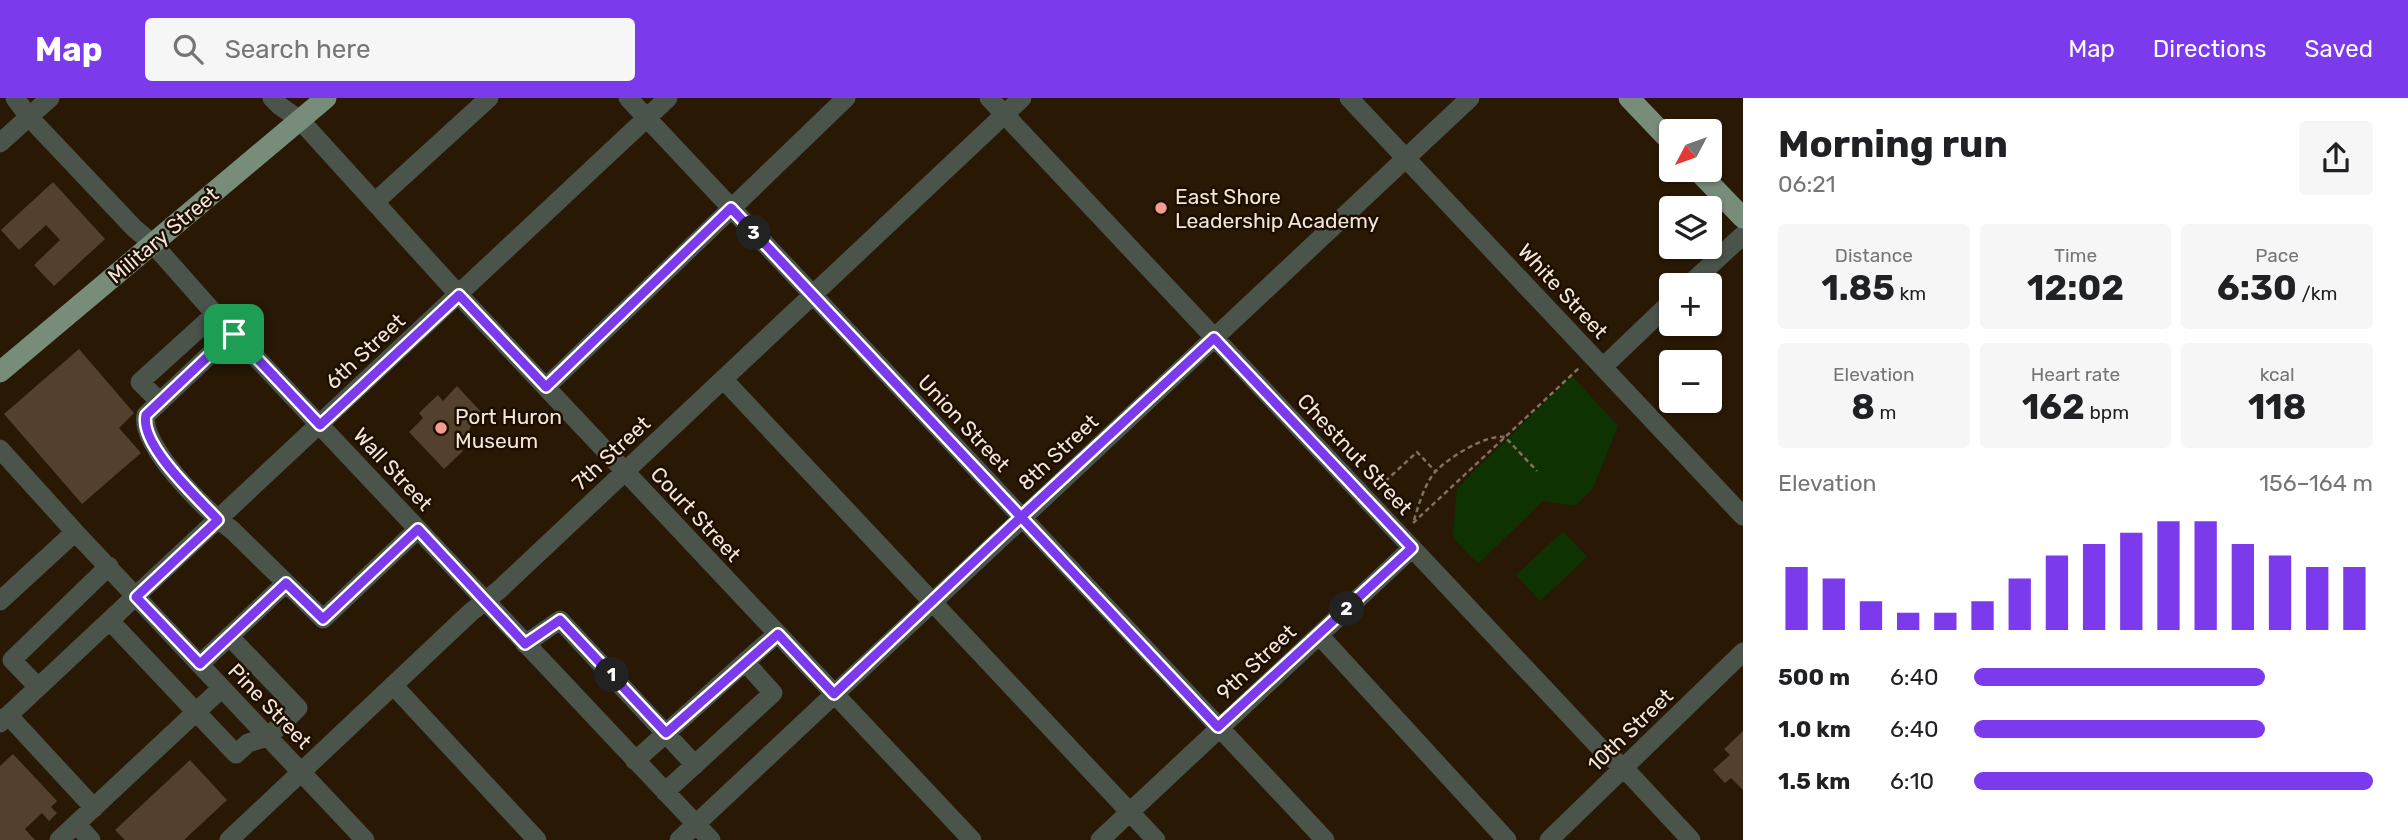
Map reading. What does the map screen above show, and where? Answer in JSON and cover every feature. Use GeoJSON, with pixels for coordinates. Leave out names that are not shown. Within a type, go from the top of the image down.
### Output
{"type":"FeatureCollection","features":[{"type":"Feature","properties":{"kind":"main road","name":"Military Street"},"geometry":{"type":"LineString","coordinates":[[0,372],[326,98]]}},
{"type":"Feature","properties":{"kind":"main road"},"geometry":{"type":"LineString","coordinates":[[1629,98],[1659,129]]}},
{"type":"Feature","properties":{"kind":"main road"},"geometry":{"type":"LineString","coordinates":[[1708,182],[1743,218]]}},
{"type":"Feature","properties":{"kind":"street","name":"Wall Street"},"geometry":{"type":"LineString","coordinates":[[15,98],[29,117],[134,228],[153,244],[215,314],[711,840]]}},
{"type":"Feature","properties":{"kind":"street"},"geometry":{"type":"LineString","coordinates":[[0,143],[50,98]]}},
{"type":"Feature","properties":{"kind":"street","name":"Court Street"},"geometry":{"type":"LineString","coordinates":[[272,98],[300,120],[459,295],[972,840]]}},
{"type":"Feature","properties":{"kind":"street"},"geometry":{"type":"LineString","coordinates":[[376,201],[489,98]]}},
{"type":"Feature","properties":{"kind":"street","name":"Union Street"},"geometry":{"type":"LineString","coordinates":[[628,98],[1325,840]]}},
{"type":"Feature","properties":{"kind":"street","name":"6th Street"},"geometry":{"type":"LineString","coordinates":[[4,719],[668,98]]}},
{"type":"Feature","properties":{"kind":"street"},"geometry":{"type":"LineString","coordinates":[[546,387],[846,98]]}},
{"type":"Feature","properties":{"kind":"street","name":"Chestnut Street"},"geometry":{"type":"LineString","coordinates":[[989,98],[1603,751],[1624,768],[1691,840]]}},
{"type":"Feature","properties":{"kind":"street","name":"7th Street"},"geometry":{"type":"LineString","coordinates":[[229,840],[1023,98]]}},
{"type":"Feature","properties":{"kind":"street","name":"White Street"},"geometry":{"type":"LineString","coordinates":[[1349,98],[1743,516]]}},
{"type":"Feature","properties":{"kind":"street","name":"8th Street"},"geometry":{"type":"LineString","coordinates":[[679,840],[1470,98]]}},
{"type":"Feature","properties":{"kind":"street"},"geometry":{"type":"LineString","coordinates":[[1702,273],[1743,235]]}},
{"type":"Feature","properties":{"kind":"street"},"geometry":{"type":"LineString","coordinates":[[1603,367],[1659,313]]}},
{"type":"Feature","properties":{"kind":"street"},"geometry":{"type":"LineString","coordinates":[[160,402],[140,382],[215,314]]}},
{"type":"Feature","properties":{"kind":"street"},"geometry":{"type":"LineString","coordinates":[[234,334],[146,415],[145,422],[158,454],[218,520],[232,530],[323,619],[418,529]]}},
{"type":"Feature","properties":{"kind":"street"},"geometry":{"type":"LineString","coordinates":[[723,379],[1156,840]]}},
{"type":"Feature","properties":{"kind":"street","name":"Pine Street"},"geometry":{"type":"LineString","coordinates":[[0,449],[365,840]]}},
{"type":"Feature","properties":{"kind":"street"},"geometry":{"type":"LineString","coordinates":[[0,601],[75,532]]}},
{"type":"Feature","properties":{"kind":"street","name":"9th Street"},"geometry":{"type":"LineString","coordinates":[[1100,840],[1412,548]]}},
{"type":"Feature","properties":{"kind":"street"},"geometry":{"type":"LineString","coordinates":[[38,687],[6,654],[108,566]]}},
{"type":"Feature","properties":{"kind":"street"},"geometry":{"type":"LineString","coordinates":[[200,664],[286,583]]}},
{"type":"Feature","properties":{"kind":"street"},"geometry":{"type":"LineString","coordinates":[[525,644],[560,620],[695,765]]}},
{"type":"Feature","properties":{"kind":"street"},"geometry":{"type":"LineString","coordinates":[[110,621],[236,754],[248,743],[268,737],[298,708],[229,636]]}},
{"type":"Feature","properties":{"kind":"street"},"geometry":{"type":"LineString","coordinates":[[635,761],[778,634]]}},
{"type":"Feature","properties":{"kind":"street"},"geometry":{"type":"LineString","coordinates":[[1319,635],[1507,840]]}},
{"type":"Feature","properties":{"kind":"street","name":"10th Street"},"geometry":{"type":"LineString","coordinates":[[1549,840],[1743,652]]}},
{"type":"Feature","properties":{"kind":"street"},"geometry":{"type":"LineString","coordinates":[[665,792],[773,693],[746,662]]}},
{"type":"Feature","properties":{"kind":"street"},"geometry":{"type":"LineString","coordinates":[[393,685],[537,840]]}},
{"type":"Feature","properties":{"kind":"street"},"geometry":{"type":"LineString","coordinates":[[59,840],[222,688]]}},
{"type":"Feature","properties":{"kind":"street"},"geometry":{"type":"LineString","coordinates":[[4,719],[94,808]]}},
{"type":"Feature","properties":{"kind":"street"},"geometry":{"type":"LineString","coordinates":[[76,824],[91,840]]}},
{"type":"Feature","properties":{"kind":"path"},"geometry":{"type":"LineString","coordinates":[[1537,471],[1505,437],[1498,436],[1469,447],[1435,471],[1422,496],[1413,523],[1505,437],[1578,368]]}},
{"type":"Feature","properties":{"kind":"path"},"geometry":{"type":"LineString","coordinates":[[1379,487],[1417,452],[1435,471]]}},
{"type":"Feature","properties":{"kind":"green space"},"geometry":{"type":"Polygon","coordinates":[[[1572,376],[1618,426],[1593,488],[1575,506],[1543,501],[1478,564],[1453,538],[1457,488],[1572,376]]]}},
{"type":"Feature","properties":{"kind":"green space"},"geometry":{"type":"Polygon","coordinates":[[[1563,531],[1587,557],[1540,601],[1516,575],[1563,531]]]}},
{"type":"Feature","properties":{"kind":"building"},"geometry":{"type":"Polygon","coordinates":[[[53,182],[105,239],[54,286],[34,265],[60,240],[46,225],[19,250],[1,230],[53,182]]]}},
{"type":"Feature","properties":{"kind":"building"},"geometry":{"type":"Polygon","coordinates":[[[79,349],[134,413],[119,428],[141,453],[82,504],[4,414],[79,349]]]}},
{"type":"Feature","properties":{"kind":"building","name":"Port Huron Museum"},"geometry":{"type":"Polygon","coordinates":[[[457,386],[483,414],[471,425],[468,435],[457,445],[463,451],[444,469],[409,432],[423,418],[419,413],[438,395],[443,401],[457,386]]]}},
{"type":"Feature","properties":{"kind":"building"},"geometry":{"type":"Polygon","coordinates":[[[1743,731],[1743,790],[1731,778],[1725,783],[1713,770],[1730,755],[1724,749],[1743,731]]]}},
{"type":"Feature","properties":{"kind":"building"},"geometry":{"type":"Polygon","coordinates":[[[13,754],[57,801],[51,807],[57,813],[49,821],[42,813],[25,829],[35,840],[0,840],[0,766],[13,754]]]}},
{"type":"Feature","properties":{"kind":"building"},"geometry":{"type":"Polygon","coordinates":[[[190,760],[227,800],[184,840],[125,840],[115,830],[190,760]]]}},
{"type":"Feature","properties":{"kind":"place","name":"East Shore Leadership Academy"},"geometry":{"type":"Point","coordinates":[1161,208]}},
{"type":"Feature","properties":{"kind":"place","name":"Port Huron Museum"},"geometry":{"type":"Point","coordinates":[441,428]}},
{"type":"Feature","properties":{"kind":"route"},"geometry":{"type":"LineString","coordinates":[[234,334],[146,415],[145,422],[158,454],[218,520],[136,597],[200,664],[286,583],[323,619],[418,529],[525,644],[560,620],[666,733],[778,634],[834,694],[1021,517],[1218,727],[1412,548],[1214,338],[1021,517],[731,208],[546,387],[459,295],[320,425],[234,334]]}}]}
